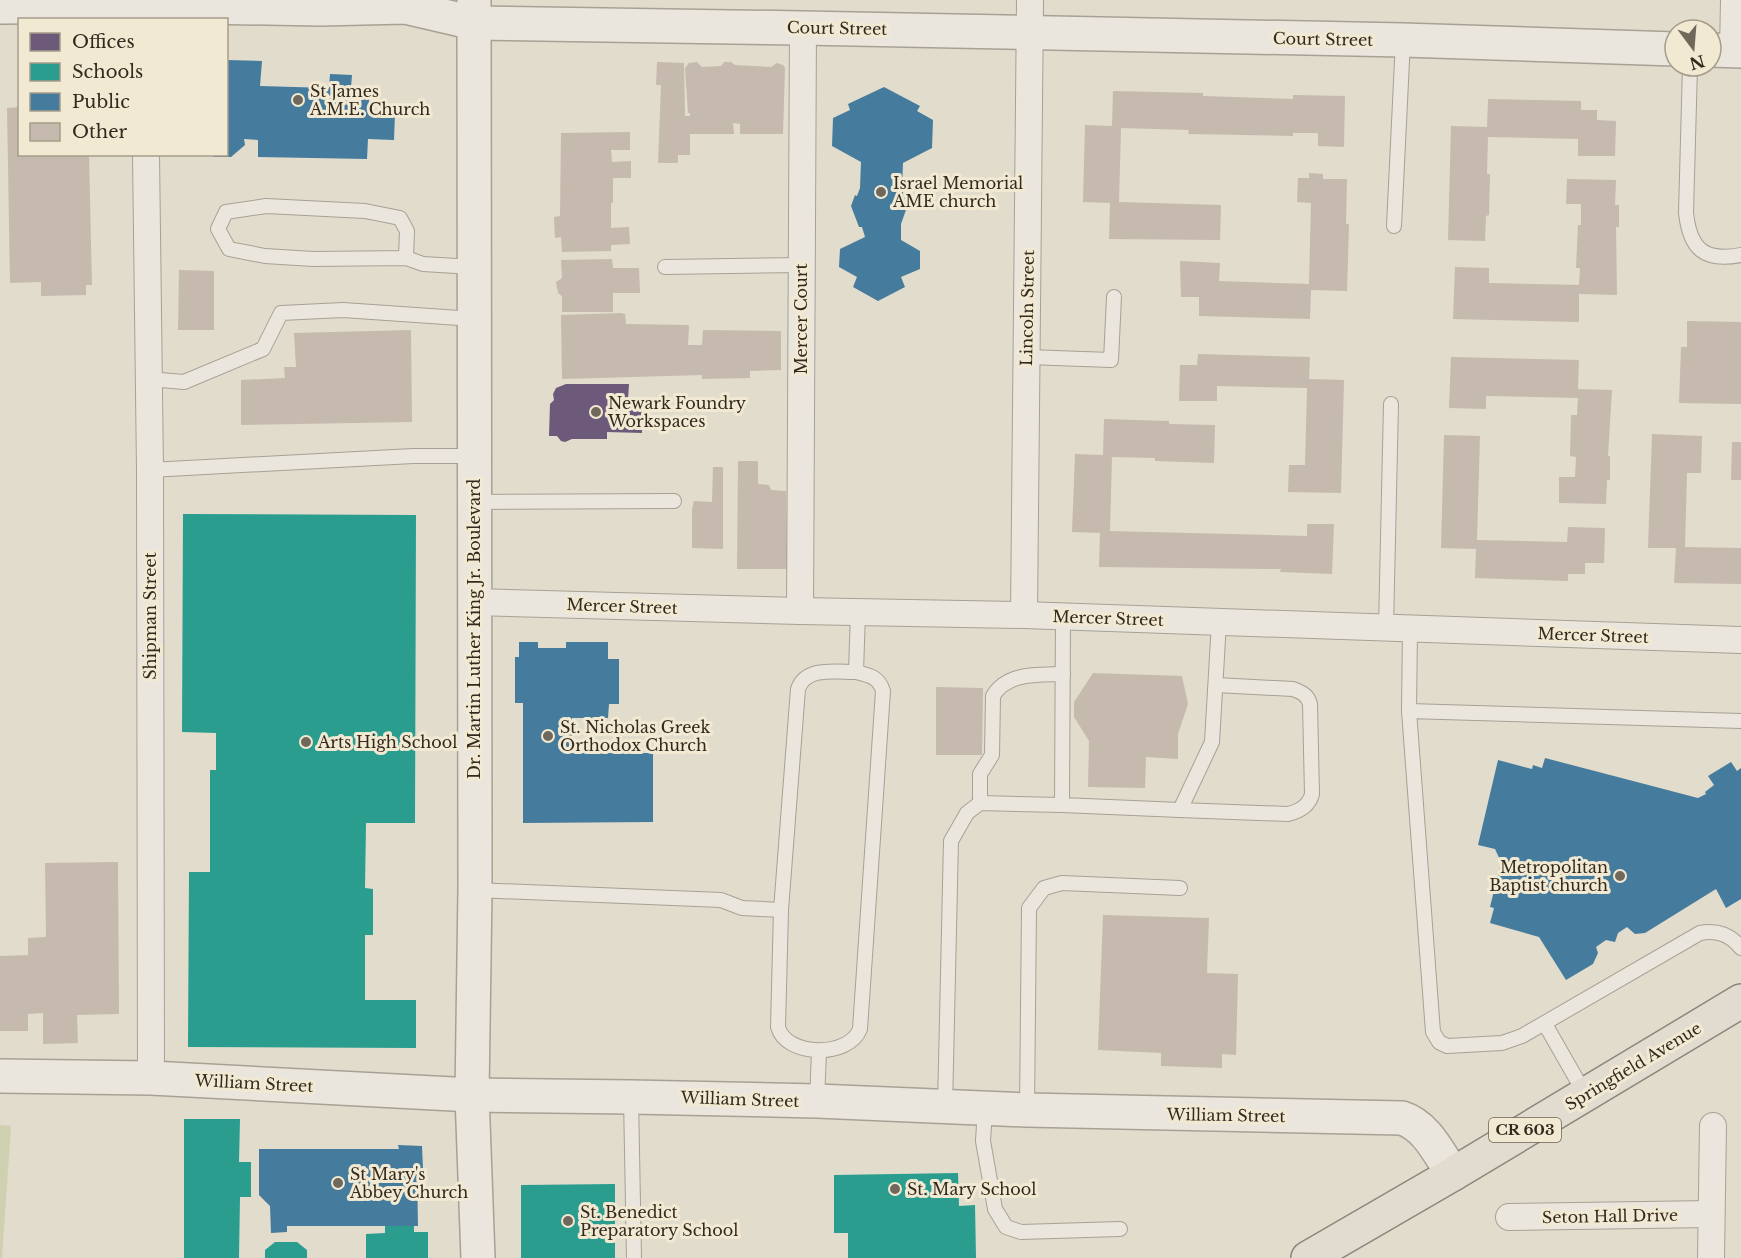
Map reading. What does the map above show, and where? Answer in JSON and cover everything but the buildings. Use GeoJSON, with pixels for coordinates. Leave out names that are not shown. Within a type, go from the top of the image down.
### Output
{"type":"FeatureCollection","features":[{"type":"Feature","properties":{"kind":"main road","name":"Springfield Avenue"},"geometry":{"type":"LineString","coordinates":[[1308,1258],[1741,1001]]}},
{"type":"Feature","properties":{"kind":"street","name":"Lincoln Street"},"geometry":{"type":"LineString","coordinates":[[1024,615],[1030,0]]}},
{"type":"Feature","properties":{"kind":"street"},"geometry":{"type":"LineString","coordinates":[[1729,51],[1734,0]]}},
{"type":"Feature","properties":{"kind":"street","name":"Court Street"},"geometry":{"type":"LineString","coordinates":[[0,7],[146,9],[405,7],[803,28],[1403,40],[1663,49]]}},
{"type":"Feature","properties":{"kind":"street","name":"Dr. Martin Luther King Jr. Boulevard"},"geometry":{"type":"LineString","coordinates":[[474,12],[475,890],[472,1095],[478,1258]]}},
{"type":"Feature","properties":{"kind":"street","name":"Mercer Court"},"geometry":{"type":"LineString","coordinates":[[800,611],[803,28]]}},
{"type":"Feature","properties":{"kind":"street","name":"Shipman Street"},"geometry":{"type":"LineString","coordinates":[[146,156],[150,470],[151,1078]]}},
{"type":"Feature","properties":{"kind":"street","name":"Mercer Street"},"geometry":{"type":"LineString","coordinates":[[474,602],[1063,616],[1741,640]]}},
{"type":"Feature","properties":{"kind":"street","name":"William Street"},"geometry":{"type":"LineString","coordinates":[[0,1076],[151,1078],[472,1095],[631,1096],[1027,1110],[1402,1118],[1414,1122],[1422,1129],[1453,1174]]}},
{"type":"Feature","properties":{"kind":"street"},"geometry":{"type":"LineString","coordinates":[[1711,1258],[1713,1126]]}},
{"type":"Feature","properties":{"kind":"street","name":"Seton Hall Drive"},"geometry":{"type":"LineString","coordinates":[[1509,1217],[1711,1214]]}},
{"type":"Feature","properties":{"kind":"lane"},"geometry":{"type":"LineString","coordinates":[[1394,226],[1403,40]]}},
{"type":"Feature","properties":{"kind":"lane"},"geometry":{"type":"LineString","coordinates":[[1690,78],[1686,213],[1690,236],[1695,244],[1710,255],[1741,255]]}},
{"type":"Feature","properties":{"kind":"lane"},"geometry":{"type":"LineString","coordinates":[[406,258],[407,231],[400,218],[365,211],[266,206],[226,212],[218,229],[228,249],[265,256],[313,259],[406,258],[423,264],[473,267]]}},
{"type":"Feature","properties":{"kind":"lane"},"geometry":{"type":"LineString","coordinates":[[665,267],[801,265]]}},
{"type":"Feature","properties":{"kind":"lane"},"geometry":{"type":"LineString","coordinates":[[1027,357],[1111,360],[1114,297]]}},
{"type":"Feature","properties":{"kind":"lane"},"geometry":{"type":"LineString","coordinates":[[148,379],[184,382],[263,349],[281,313],[343,310],[474,319]]}},
{"type":"Feature","properties":{"kind":"lane"},"geometry":{"type":"LineString","coordinates":[[1391,404],[1398,628],[1409,711],[1435,1035],[1439,1042],[1447,1046],[1503,1043],[1522,1036],[1700,933],[1710,931],[1730,936],[1741,948]]}},
{"type":"Feature","properties":{"kind":"lane"},"geometry":{"type":"LineString","coordinates":[[150,470],[414,456],[474,456]]}},
{"type":"Feature","properties":{"kind":"lane"},"geometry":{"type":"LineString","coordinates":[[474,502],[674,501]]}},
{"type":"Feature","properties":{"kind":"lane"},"geometry":{"type":"LineString","coordinates":[[856,672],[858,612]]}},
{"type":"Feature","properties":{"kind":"lane"},"geometry":{"type":"LineString","coordinates":[[1062,805],[1063,616]]}},
{"type":"Feature","properties":{"kind":"lane"},"geometry":{"type":"LineString","coordinates":[[1180,810],[1212,742],[1220,622]]}},
{"type":"Feature","properties":{"kind":"lane"},"geometry":{"type":"LineString","coordinates":[[825,672],[856,672],[875,678],[881,684],[883,691],[860,1029],[854,1040],[848,1044],[819,1051],[789,1043],[779,1032],[781,910],[800,683],[813,674],[825,672]]}},
{"type":"Feature","properties":{"kind":"lane"},"geometry":{"type":"LineString","coordinates":[[980,802],[980,774],[992,755],[993,696],[1005,683],[1021,676],[1063,674]]}},
{"type":"Feature","properties":{"kind":"lane"},"geometry":{"type":"LineString","coordinates":[[945,1107],[951,841],[968,813],[980,802],[1288,814],[1301,809],[1310,800],[1312,794],[1310,704],[1307,697],[1293,689],[1216,685]]}},
{"type":"Feature","properties":{"kind":"lane"},"geometry":{"type":"LineString","coordinates":[[1409,711],[1741,721]]}},
{"type":"Feature","properties":{"kind":"lane"},"geometry":{"type":"LineString","coordinates":[[1027,1110],[1029,908],[1044,888],[1062,883],[1180,888]]}},
{"type":"Feature","properties":{"kind":"lane"},"geometry":{"type":"LineString","coordinates":[[475,890],[721,900],[742,908],[781,910]]}},
{"type":"Feature","properties":{"kind":"lane"},"geometry":{"type":"LineString","coordinates":[[1545,1024],[1585,1094]]}},
{"type":"Feature","properties":{"kind":"lane"},"geometry":{"type":"LineString","coordinates":[[817,1101],[819,1051]]}},
{"type":"Feature","properties":{"kind":"lane"},"geometry":{"type":"LineString","coordinates":[[631,1096],[634,1258]]}},
{"type":"Feature","properties":{"kind":"lane"},"geometry":{"type":"LineString","coordinates":[[985,1108],[983,1141],[995,1209],[1006,1227],[1021,1232],[1120,1229]]}},
{"type":"Feature","properties":{"kind":"green space"},"geometry":{"type":"Polygon","coordinates":[[[0,1125],[11,1126],[2,1258],[0,1258],[0,1125]]]}},
{"type":"Feature","properties":{"kind":"place","name":"St James A.M.E. Church"},"geometry":{"type":"Point","coordinates":[298,100]}},
{"type":"Feature","properties":{"kind":"place","name":"Israel Memorial AME church"},"geometry":{"type":"Point","coordinates":[881,192]}},
{"type":"Feature","properties":{"kind":"place","name":"Newark Foundry Workspaces"},"geometry":{"type":"Point","coordinates":[596,412]}},
{"type":"Feature","properties":{"kind":"place","name":"St. Nicholas Greek Orthodox Church"},"geometry":{"type":"Point","coordinates":[548,736]}},
{"type":"Feature","properties":{"kind":"place","name":"Arts High School"},"geometry":{"type":"Point","coordinates":[306,742]}},
{"type":"Feature","properties":{"kind":"place","name":"Metropolitan Baptist church"},"geometry":{"type":"Point","coordinates":[1620,876]}},
{"type":"Feature","properties":{"kind":"place","name":"St Mary's Abbey Church"},"geometry":{"type":"Point","coordinates":[338,1183]}},
{"type":"Feature","properties":{"kind":"place","name":"St. Mary School"},"geometry":{"type":"Point","coordinates":[895,1189]}},
{"type":"Feature","properties":{"kind":"place","name":"St. Benedict Preparatory School"},"geometry":{"type":"Point","coordinates":[568,1221]}}]}
